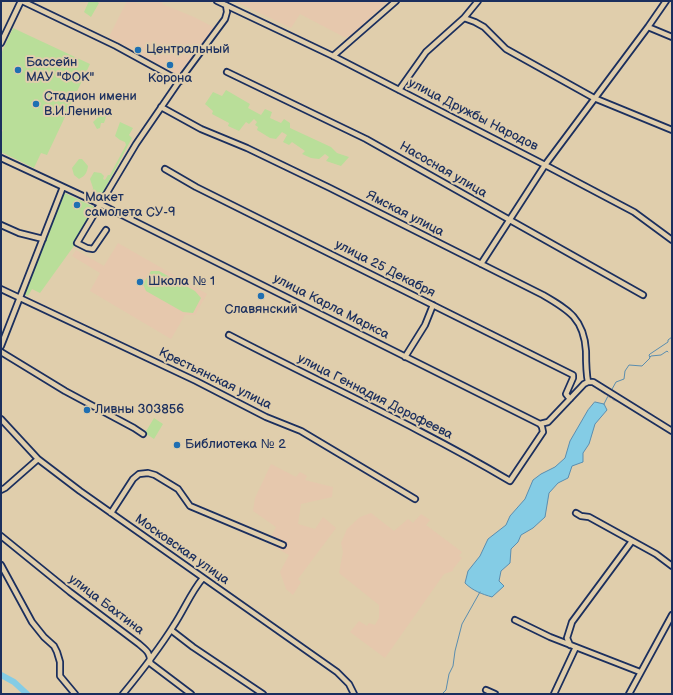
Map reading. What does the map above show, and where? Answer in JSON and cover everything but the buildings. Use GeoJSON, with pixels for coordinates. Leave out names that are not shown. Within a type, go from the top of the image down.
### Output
{"type":"FeatureCollection","features":[{"type":"Feature","properties":{"kind":"street"},"geometry":{"type":"LineString","coordinates":[[1,43],[21,1],[109,42],[180,81]]}},
{"type":"Feature","properties":{"kind":"street","name":"улица Дружбы Народов"},"geometry":{"type":"LineString","coordinates":[[217,1],[333,56],[545,165],[634,212],[672,240]]}},
{"type":"Feature","properties":{"kind":"street"},"geometry":{"type":"LineString","coordinates":[[333,56],[396,1]]}},
{"type":"Feature","properties":{"kind":"street"},"geometry":{"type":"LineString","coordinates":[[399,90],[426,52],[464,18],[478,1]]}},
{"type":"Feature","properties":{"kind":"street"},"geometry":{"type":"LineString","coordinates":[[481,264],[508,220],[545,165],[666,1]]}},
{"type":"Feature","properties":{"kind":"street"},"geometry":{"type":"LineString","coordinates":[[225,19],[227,14],[226,5]]}},
{"type":"Feature","properties":{"kind":"street"},"geometry":{"type":"LineString","coordinates":[[106,230],[93,249],[77,243],[133,148],[161,107],[225,19],[232,12],[238,11]]}},
{"type":"Feature","properties":{"kind":"street"},"geometry":{"type":"LineString","coordinates":[[464,18],[484,27],[506,49],[594,98],[672,130]]}},
{"type":"Feature","properties":{"kind":"street"},"geometry":{"type":"LineString","coordinates":[[648,27],[672,37]]}},
{"type":"Feature","properties":{"kind":"street","name":"Насосная улица"},"geometry":{"type":"LineString","coordinates":[[227,72],[366,139],[643,295]]}},
{"type":"Feature","properties":{"kind":"street","name":"Ямская улица"},"geometry":{"type":"LineString","coordinates":[[161,107],[201,129],[247,148],[329,187],[543,295],[565,308],[575,318],[581,327],[585,340],[591,382]]}},
{"type":"Feature","properties":{"kind":"street","name":"улица Карла Маркса"},"geometry":{"type":"LineString","coordinates":[[1,158],[100,204],[540,424]]}},
{"type":"Feature","properties":{"kind":"street","name":"улица 25 Декабря"},"geometry":{"type":"LineString","coordinates":[[165,169],[433,306],[572,374],[573,378],[566,393],[570,399]]}},
{"type":"Feature","properties":{"kind":"street"},"geometry":{"type":"LineString","coordinates":[[1,346],[63,188]]}},
{"type":"Feature","properties":{"kind":"street"},"geometry":{"type":"LineString","coordinates":[[1,225],[24,235],[43,239]]}},
{"type":"Feature","properties":{"kind":"street","name":"Крестьянская улица"},"geometry":{"type":"LineString","coordinates":[[1,289],[196,381],[266,417],[301,431],[415,499]]}},
{"type":"Feature","properties":{"kind":"street"},"geometry":{"type":"LineString","coordinates":[[406,357],[425,325],[433,306]]}},
{"type":"Feature","properties":{"kind":"street","name":"улица Геннадия Дорофеева"},"geometry":{"type":"LineString","coordinates":[[229,335],[394,418],[510,481],[543,432],[540,424]]}},
{"type":"Feature","properties":{"kind":"street"},"geometry":{"type":"LineString","coordinates":[[1,352],[65,391],[143,434]]}},
{"type":"Feature","properties":{"kind":"street"},"geometry":{"type":"LineString","coordinates":[[540,424],[543,425],[548,422],[581,387],[596,381],[625,399],[625,401],[636,409],[672,431]]}},
{"type":"Feature","properties":{"kind":"street","name":"Московская улица"},"geometry":{"type":"LineString","coordinates":[[1,419],[38,459],[80,491],[337,672],[349,684],[354,694]]}},
{"type":"Feature","properties":{"kind":"street"},"geometry":{"type":"LineString","coordinates":[[1,490],[38,459]]}},
{"type":"Feature","properties":{"kind":"street"},"geometry":{"type":"LineString","coordinates":[[111,513],[133,478],[140,474],[148,473],[155,475],[178,489],[190,506],[282,545]]}},
{"type":"Feature","properties":{"kind":"street"},"geometry":{"type":"LineString","coordinates":[[576,512],[581,516],[588,517],[656,554],[672,566]]}},
{"type":"Feature","properties":{"kind":"street","name":"улица Бахтина"},"geometry":{"type":"LineString","coordinates":[[1,536],[70,592],[149,652],[150,663],[191,694]]}},
{"type":"Feature","properties":{"kind":"street"},"geometry":{"type":"LineString","coordinates":[[570,645],[568,638],[572,622],[632,541]]}},
{"type":"Feature","properties":{"kind":"street"},"geometry":{"type":"LineString","coordinates":[[1,565],[32,622],[44,637],[55,647],[59,657],[60,676],[75,694]]}},
{"type":"Feature","properties":{"kind":"street"},"geometry":{"type":"LineString","coordinates":[[123,694],[171,630],[203,578]]}},
{"type":"Feature","properties":{"kind":"street"},"geometry":{"type":"LineString","coordinates":[[629,694],[672,615]]}},
{"type":"Feature","properties":{"kind":"street"},"geometry":{"type":"LineString","coordinates":[[515,620],[570,645],[640,672]]}},
{"type":"Feature","properties":{"kind":"street"},"geometry":{"type":"LineString","coordinates":[[171,630],[193,647],[262,694]]}},
{"type":"Feature","properties":{"kind":"street"},"geometry":{"type":"LineString","coordinates":[[554,694],[576,647]]}},
{"type":"Feature","properties":{"kind":"street"},"geometry":{"type":"LineString","coordinates":[[486,690],[495,694]]}},
{"type":"Feature","properties":{"kind":"shaded area"},"geometry":{"type":"Polygon","coordinates":[[[127,1],[134,1],[139,4],[141,1],[163,1],[162,4],[194,17],[215,28],[178,75],[109,37],[127,1]]]}},
{"type":"Feature","properties":{"kind":"shaded area"},"geometry":{"type":"Polygon","coordinates":[[[234,1],[388,1],[350,37],[344,37],[300,14],[291,28],[234,1]]]}},
{"type":"Feature","properties":{"kind":"shaded area","name":"Школа № 1"},"geometry":{"type":"Polygon","coordinates":[[[118,243],[207,294],[195,315],[185,315],[171,339],[90,291],[100,273],[72,256],[76,250],[104,266],[118,243]]]}},
{"type":"Feature","properties":{"kind":"shaded area"},"geometry":{"type":"Polygon","coordinates":[[[271,464],[296,477],[300,472],[307,476],[305,480],[333,487],[332,497],[301,504],[298,524],[315,529],[323,517],[336,528],[298,579],[301,582],[293,595],[286,589],[280,572],[289,555],[268,543],[276,527],[253,511],[255,498],[271,464]]]}},
{"type":"Feature","properties":{"kind":"shaded area"},"geometry":{"type":"Polygon","coordinates":[[[371,513],[394,531],[408,519],[413,523],[421,514],[430,520],[426,525],[462,552],[459,556],[462,558],[453,571],[444,574],[385,658],[350,632],[359,621],[367,626],[369,623],[375,625],[379,618],[379,605],[339,573],[343,552],[341,543],[347,529],[360,517],[371,513]]]}},
{"type":"Feature","properties":{"kind":"green space"},"geometry":{"type":"Polygon","coordinates":[[[89,1],[96,1],[99,3],[91,17],[84,12],[89,1]]]}},
{"type":"Feature","properties":{"kind":"green space","name":"Стадион имени В.И.Ленина"},"geometry":{"type":"Polygon","coordinates":[[[13,28],[90,64],[47,155],[41,153],[34,168],[1,152],[1,134],[3,130],[1,129],[1,54],[13,28]]]}},
{"type":"Feature","properties":{"kind":"green space"},"geometry":{"type":"Polygon","coordinates":[[[226,90],[250,104],[248,108],[261,115],[265,109],[272,112],[270,118],[281,123],[284,119],[290,123],[290,128],[331,147],[337,153],[349,157],[341,166],[326,161],[329,157],[325,154],[319,159],[311,158],[302,154],[305,151],[292,142],[289,145],[283,142],[287,135],[282,132],[276,139],[270,138],[257,130],[258,127],[255,125],[257,122],[254,119],[249,124],[246,122],[239,131],[228,126],[229,123],[212,114],[213,111],[205,104],[213,92],[222,96],[226,90]]]}},
{"type":"Feature","properties":{"kind":"green space"},"geometry":{"type":"Polygon","coordinates":[[[107,109],[113,114],[112,117],[106,117],[104,123],[101,123],[100,128],[97,129],[93,122],[107,109]]]}},
{"type":"Feature","properties":{"kind":"green space"},"geometry":{"type":"Polygon","coordinates":[[[120,122],[133,128],[129,135],[132,138],[99,197],[92,194],[93,188],[90,179],[94,172],[101,173],[104,176],[103,179],[105,180],[108,175],[110,175],[126,145],[125,142],[115,136],[120,122]]]}},
{"type":"Feature","properties":{"kind":"green space"},"geometry":{"type":"Polygon","coordinates":[[[79,159],[82,159],[88,166],[83,177],[79,179],[74,175],[72,168],[79,159]]]}},
{"type":"Feature","properties":{"kind":"green space"},"geometry":{"type":"Polygon","coordinates":[[[64,193],[96,208],[76,243],[40,293],[32,289],[28,296],[23,294],[61,196],[64,193]]]}},
{"type":"Feature","properties":{"kind":"green space"},"geometry":{"type":"Polygon","coordinates":[[[151,271],[159,271],[195,291],[201,298],[193,313],[183,312],[146,291],[143,284],[151,271]]]}},
{"type":"Feature","properties":{"kind":"green space"},"geometry":{"type":"Polygon","coordinates":[[[154,418],[163,424],[154,439],[145,433],[154,418]]]}},
{"type":"Feature","properties":{"kind":"water"},"geometry":{"type":"Polygon","coordinates":[[[595,402],[604,404],[607,410],[595,424],[589,444],[583,453],[583,462],[572,466],[568,478],[558,483],[549,493],[545,517],[533,528],[521,535],[518,542],[511,549],[510,563],[501,571],[499,581],[504,586],[492,597],[471,588],[465,583],[468,571],[480,556],[488,539],[506,525],[510,516],[525,499],[533,480],[555,467],[565,458],[570,441],[588,410],[595,402]]]}},
{"type":"Feature","properties":{"kind":"waterway"},"geometry":{"type":"LineString","coordinates":[[611,391],[616,382],[624,379],[625,371],[629,365],[642,366],[650,358],[650,354],[668,342],[668,340],[672,337]]}},
{"type":"Feature","properties":{"kind":"waterway"},"geometry":{"type":"LineString","coordinates":[[650,357],[661,355],[667,351],[668,352]]}},
{"type":"Feature","properties":{"kind":"waterway"},"geometry":{"type":"LineString","coordinates":[[604,404],[609,394]]}},
{"type":"Feature","properties":{"kind":"waterway"},"geometry":{"type":"LineString","coordinates":[[442,694],[446,690],[449,674],[453,666],[462,624],[480,592]]}},
{"type":"Feature","properties":{"kind":"waterway"},"geometry":{"type":"LineString","coordinates":[[1,675],[14,682],[27,694]]}},
{"type":"Feature","properties":{"kind":"tunnel"},"geometry":{"type":"LineString","coordinates":[[592,383],[615,399],[621,399]]}},
{"type":"Feature","properties":{"kind":"place","name":"Центральный"},"geometry":{"type":"Point","coordinates":[138,50]}},
{"type":"Feature","properties":{"kind":"place","name":"Корона"},"geometry":{"type":"Point","coordinates":[170,65]}},
{"type":"Feature","properties":{"kind":"place","name":"Бассейн МАУ \"ФОК\""},"geometry":{"type":"Point","coordinates":[18,70]}},
{"type":"Feature","properties":{"kind":"place","name":"Стадион имени В.И.Ленина"},"geometry":{"type":"Point","coordinates":[36,104]}},
{"type":"Feature","properties":{"kind":"place","name":"Макет самолета СУ-9"},"geometry":{"type":"Point","coordinates":[77,205]}},
{"type":"Feature","properties":{"kind":"place","name":"Школа № 1"},"geometry":{"type":"Point","coordinates":[140,282]}},
{"type":"Feature","properties":{"kind":"place","name":"Славянский"},"geometry":{"type":"Point","coordinates":[261,296]}},
{"type":"Feature","properties":{"kind":"place","name":"Ливны 303856"},"geometry":{"type":"Point","coordinates":[87,410]}},
{"type":"Feature","properties":{"kind":"place","name":"Библиотека № 2"},"geometry":{"type":"Point","coordinates":[177,445]}}]}
